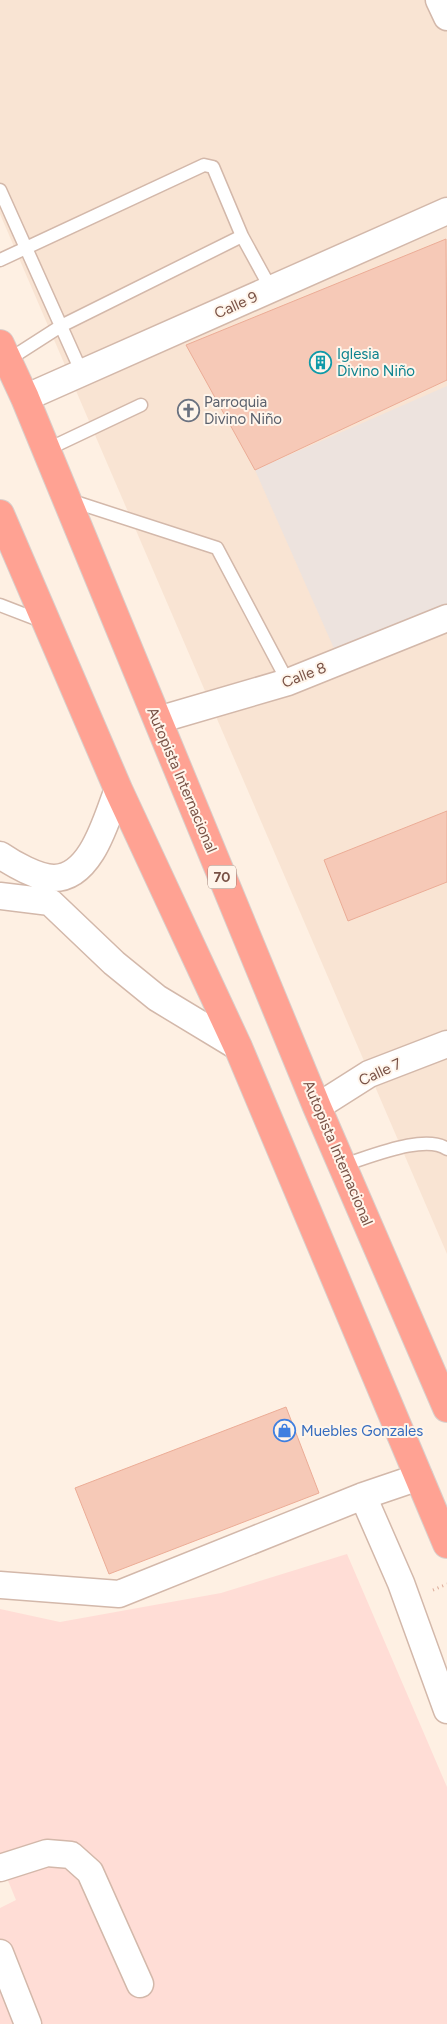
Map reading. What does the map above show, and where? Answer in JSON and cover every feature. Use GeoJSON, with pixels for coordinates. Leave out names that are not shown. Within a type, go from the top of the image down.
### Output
{"type":"FeatureCollection","features":[{"type":"Feature","properties":{"kind":"highway","name":"Autopista Internacional"},"geometry":{"type":"LineString","coordinates":[[4,352],[25,398],[317,1107],[447,1408]]}},
{"type":"Feature","properties":{"kind":"highway"},"geometry":{"type":"LineString","coordinates":[[0,514],[118,788],[238,1047],[447,1544]]}},
{"type":"Feature","properties":{"kind":"street"},"geometry":{"type":"LineString","coordinates":[[439,0],[447,17]]}},
{"type":"Feature","properties":{"kind":"street","name":"Calle 9"},"geometry":{"type":"LineString","coordinates":[[25,398],[447,211]]}},
{"type":"Feature","properties":{"kind":"street","name":"Calle 8"},"geometry":{"type":"LineString","coordinates":[[158,720],[288,682],[447,618]]}},
{"type":"Feature","properties":{"kind":"street"},"geometry":{"type":"LineString","coordinates":[[0,896],[52,890],[73,872],[92,854],[118,788]]}},
{"type":"Feature","properties":{"kind":"street"},"geometry":{"type":"LineString","coordinates":[[0,856],[52,890],[114,963],[157,998],[238,1047]]}},
{"type":"Feature","properties":{"kind":"street","name":"Calle 7"},"geometry":{"type":"LineString","coordinates":[[317,1107],[369,1074],[447,1044]]}},
{"type":"Feature","properties":{"kind":"street"},"geometry":{"type":"LineString","coordinates":[[0,1585],[119,1594],[362,1496],[419,1478]]}},
{"type":"Feature","properties":{"kind":"street"},"geometry":{"type":"LineString","coordinates":[[362,1496],[401,1583],[447,1710]]}},
{"type":"Feature","properties":{"kind":"street"},"geometry":{"type":"LineString","coordinates":[[0,1868],[47,1853],[71,1856],[90,1872],[140,1984]]}},
{"type":"Feature","properties":{"kind":"street"},"geometry":{"type":"LineString","coordinates":[[0,1953],[28,2024]]}},
{"type":"Feature","properties":{"kind":"lane"},"geometry":{"type":"LineString","coordinates":[[0,260],[204,164],[213,167],[242,236],[271,289]]}},
{"type":"Feature","properties":{"kind":"lane"},"geometry":{"type":"LineString","coordinates":[[0,190],[82,372]]}},
{"type":"Feature","properties":{"kind":"lane"},"geometry":{"type":"LineString","coordinates":[[4,352],[61,326],[242,236]]}},
{"type":"Feature","properties":{"kind":"lane"},"geometry":{"type":"LineString","coordinates":[[46,450],[140,405]]}},
{"type":"Feature","properties":{"kind":"lane"},"geometry":{"type":"LineString","coordinates":[[67,500],[218,548],[288,682]]}},
{"type":"Feature","properties":{"kind":"lane"},"geometry":{"type":"LineString","coordinates":[[0,605],[45,622]]}},
{"type":"Feature","properties":{"kind":"lane"},"geometry":{"type":"LineString","coordinates":[[343,1165],[420,1143],[442,1146],[447,1149]]}},
{"type":"Feature","properties":{"kind":"shaded area"},"geometry":{"type":"Polygon","coordinates":[[[0,0],[447,0],[447,1254],[0,214],[0,0]]]}},
{"type":"Feature","properties":{"kind":"shaded area"},"geometry":{"type":"Polygon","coordinates":[[[447,386],[447,615],[340,662],[255,470],[447,386]]]}},
{"type":"Feature","properties":{"kind":"shaded area"},"geometry":{"type":"Polygon","coordinates":[[[347,1554],[447,1787],[447,2024],[0,2024],[0,1908],[16,1900],[0,1861],[0,1609],[60,1622],[221,1593],[347,1554]]]}},
{"type":"Feature","properties":{"kind":"building","name":"Iglesia Divino Niño"},"geometry":{"type":"Polygon","coordinates":[[[446,239],[447,380],[255,470],[186,345],[446,239]]]}},
{"type":"Feature","properties":{"kind":"building"},"geometry":{"type":"Polygon","coordinates":[[[447,811],[447,882],[348,921],[324,860],[447,811]]]}},
{"type":"Feature","properties":{"kind":"building"},"geometry":{"type":"Polygon","coordinates":[[[286,1407],[319,1493],[109,1574],[75,1488],[286,1407]]]}},
{"type":"Feature","properties":{"kind":"place","name":"Iglesia Divino Niño"},"geometry":{"type":"Point","coordinates":[321,363]}},
{"type":"Feature","properties":{"kind":"place","name":"Parroquia Divino Niño"},"geometry":{"type":"Point","coordinates":[188,411]}},
{"type":"Feature","properties":{"kind":"place","name":"Muebles Gonzales"},"geometry":{"type":"Point","coordinates":[285,1431]}}]}
